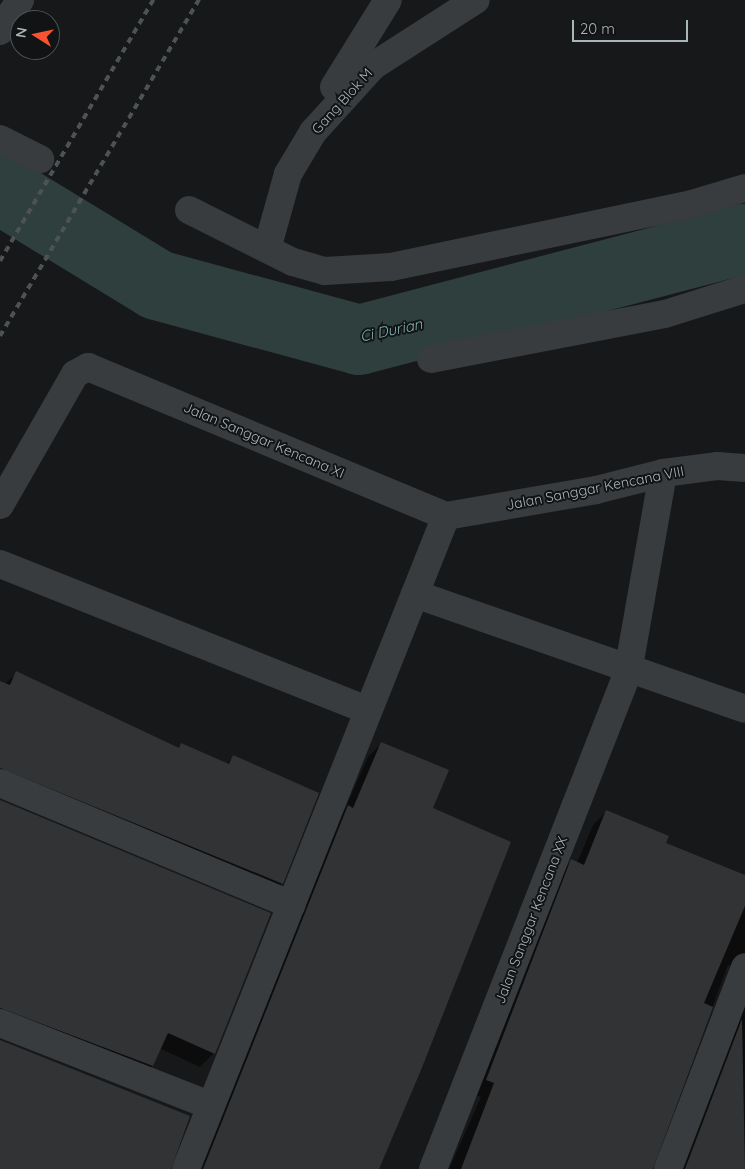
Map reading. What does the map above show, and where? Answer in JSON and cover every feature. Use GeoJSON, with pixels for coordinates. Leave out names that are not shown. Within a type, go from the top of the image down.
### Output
{"type":"FeatureCollection","features":[{"type":"Feature","properties":{"kind":"street"},"geometry":{"type":"LineString","coordinates":[[0,31],[20,0]]}},
{"type":"Feature","properties":{"kind":"street"},"geometry":{"type":"LineString","coordinates":[[334,87],[388,0]]}},
{"type":"Feature","properties":{"kind":"street","name":"Gang Blok M"},"geometry":{"type":"LineString","coordinates":[[267,248],[288,174],[313,132],[373,66],[476,0]]}},
{"type":"Feature","properties":{"kind":"street"},"geometry":{"type":"LineString","coordinates":[[0,139],[40,159]]}},
{"type":"Feature","properties":{"kind":"street"},"geometry":{"type":"LineString","coordinates":[[189,210],[267,248],[325,271],[391,266],[692,204],[745,188]]}},
{"type":"Feature","properties":{"kind":"street"},"geometry":{"type":"LineString","coordinates":[[431,359],[665,314],[745,289]]}},
{"type":"Feature","properties":{"kind":"street","name":"Jalan Sanggar Kencana XI"},"geometry":{"type":"LineString","coordinates":[[0,504],[81,369],[88,367],[446,516]]}},
{"type":"Feature","properties":{"kind":"street","name":"Jalan Sanggar Kencana VIII"},"geometry":{"type":"LineString","coordinates":[[446,516],[663,473],[717,466],[745,468]]}},
{"type":"Feature","properties":{"kind":"street","name":"Jalan Sanggar Kencana XX"},"geometry":{"type":"LineString","coordinates":[[433,1169],[628,672],[663,473]]}},
{"type":"Feature","properties":{"kind":"street"},"geometry":{"type":"LineString","coordinates":[[186,1169],[209,1105],[292,905],[367,710],[446,516]]}},
{"type":"Feature","properties":{"kind":"street"},"geometry":{"type":"LineString","coordinates":[[0,564],[367,710]]}},
{"type":"Feature","properties":{"kind":"street"},"geometry":{"type":"LineString","coordinates":[[415,594],[628,672],[745,709]]}},
{"type":"Feature","properties":{"kind":"street"},"geometry":{"type":"LineString","coordinates":[[0,783],[292,905]]}},
{"type":"Feature","properties":{"kind":"street"},"geometry":{"type":"LineString","coordinates":[[668,1169],[745,967]]}},
{"type":"Feature","properties":{"kind":"street"},"geometry":{"type":"LineString","coordinates":[[0,1023],[209,1105]]}},
{"type":"Feature","properties":{"kind":"building"},"geometry":{"type":"Polygon","coordinates":[[[16,671],[179,748],[181,743],[229,764],[233,755],[319,793],[283,884],[0,768],[0,681],[10,685],[16,671]]]}},
{"type":"Feature","properties":{"kind":"building"},"geometry":{"type":"Polygon","coordinates":[[[381,742],[449,770],[433,808],[511,842],[421,1070],[379,1169],[203,1169],[348,805],[353,808],[381,742]]]}},
{"type":"Feature","properties":{"kind":"building"},"geometry":{"type":"Polygon","coordinates":[[[0,800],[271,913],[215,1054],[168,1033],[153,1066],[0,1008],[0,800]]]}},
{"type":"Feature","properties":{"kind":"building"},"geometry":{"type":"Polygon","coordinates":[[[606,810],[669,836],[666,843],[745,875],[745,906],[704,1003],[713,1007],[653,1169],[461,1169],[494,1083],[486,1080],[571,859],[584,865],[606,810]]]}},
{"type":"Feature","properties":{"kind":"building"},"geometry":{"type":"Polygon","coordinates":[[[742,1019],[745,1169],[685,1169],[742,1019]]]}},
{"type":"Feature","properties":{"kind":"building"},"geometry":{"type":"Polygon","coordinates":[[[0,1040],[190,1116],[171,1169],[0,1169],[0,1040]]]}},
{"type":"Feature","properties":{"kind":"waterway","name":"Ci Durian"},"geometry":{"type":"LineString","coordinates":[[0,189],[157,285],[359,340],[745,239]]}},
{"type":"Feature","properties":{"kind":"railway"},"geometry":{"type":"LineString","coordinates":[[0,261],[153,0]]}},
{"type":"Feature","properties":{"kind":"railway"},"geometry":{"type":"LineString","coordinates":[[0,336],[199,0]]}}]}
